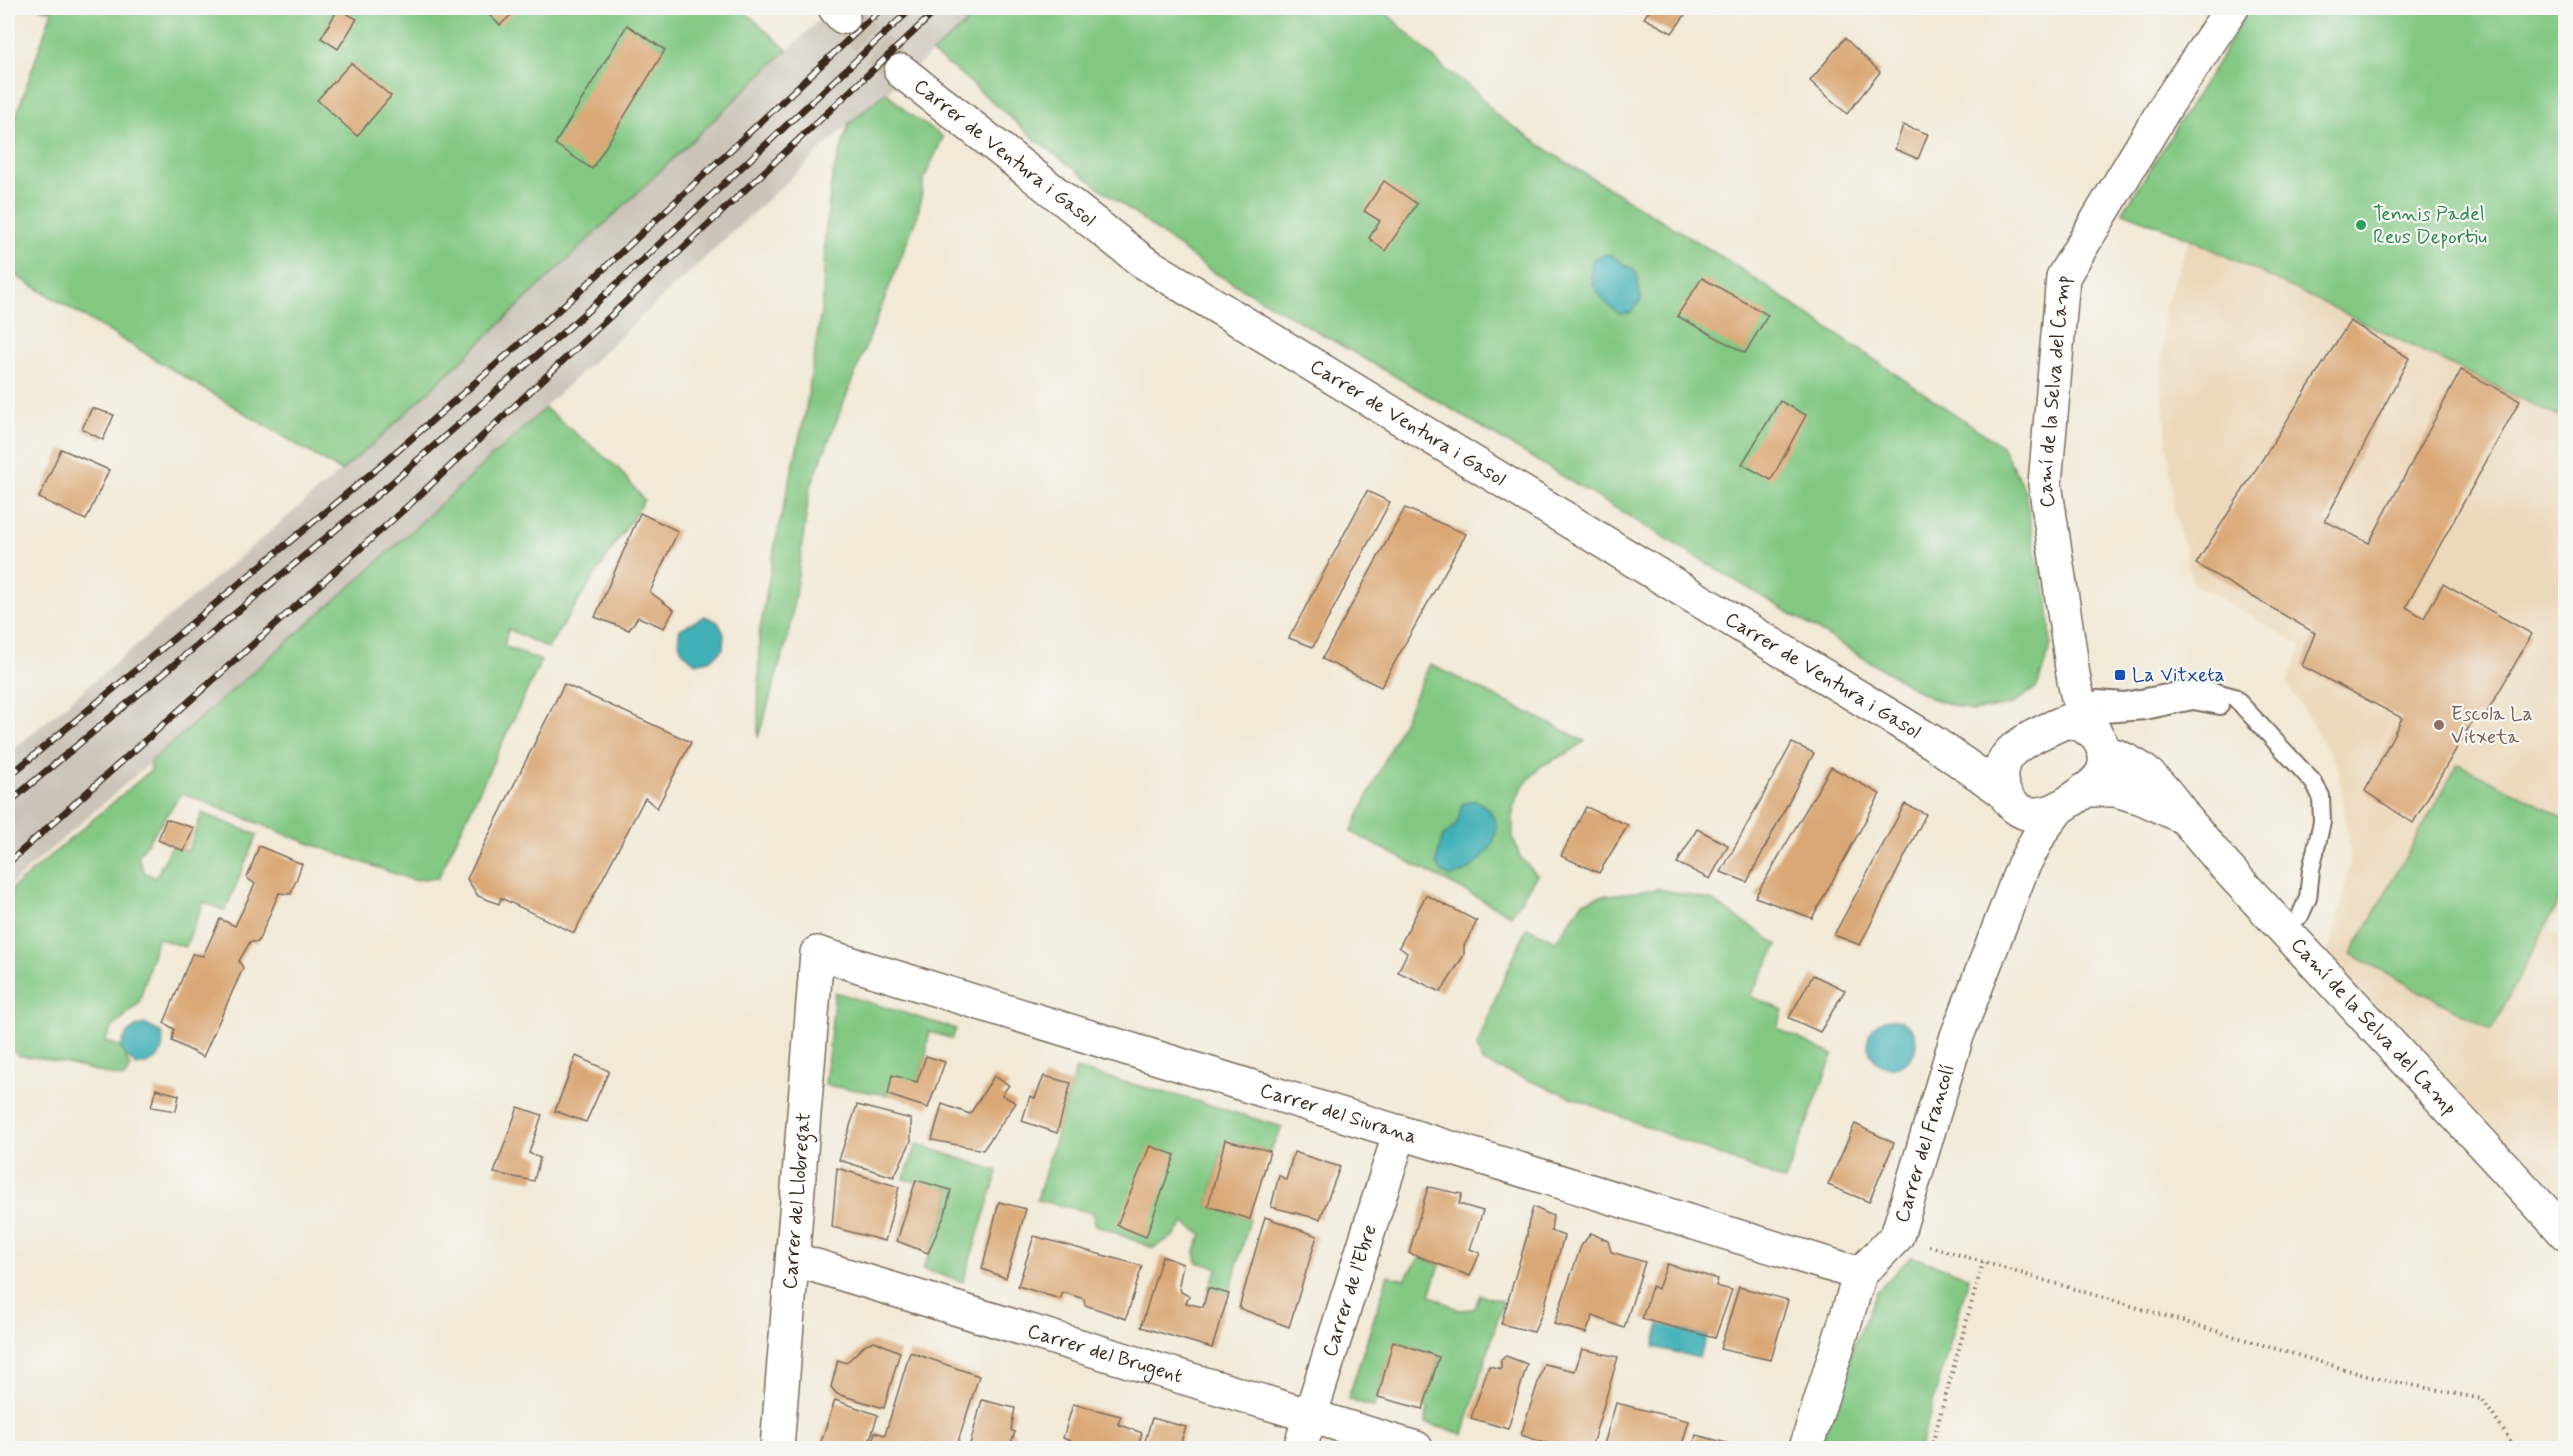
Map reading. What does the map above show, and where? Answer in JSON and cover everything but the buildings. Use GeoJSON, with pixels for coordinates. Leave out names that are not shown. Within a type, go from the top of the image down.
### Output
{"type":"FeatureCollection","features":[{"type":"Feature","properties":{"kind":"street","name":"Camí de la Selva del Camp"},"geometry":{"type":"LineString","coordinates":[[2232,8],[2166,106],[2063,277],[2045,484],[2081,717],[2124,758],[2146,770],[2163,787],[2185,818],[2286,916],[2565,1234]]}},
{"type":"Feature","properties":{"kind":"street","name":"Carrer de Ventura i Gasol"},"geometry":{"type":"LineString","coordinates":[[902,71],[1142,261],[1934,743],[2011,801]]}},
{"type":"Feature","properties":{"kind":"street"},"geometry":{"type":"LineString","coordinates":[[2081,717],[2105,765],[2098,780],[2058,809],[2032,815],[2011,801],[2000,774],[2008,753],[2081,717]]}},
{"type":"Feature","properties":{"kind":"street","name":"Carrer de Ventura i Gasol"},"geometry":{"type":"LineString","coordinates":[[1934,743],[1985,755],[2008,753]]}},
{"type":"Feature","properties":{"kind":"street","name":"Camí de la Selva del Camp"},"geometry":{"type":"LineString","coordinates":[[2085,790],[2116,790],[2142,798],[2185,818]]}},
{"type":"Feature","properties":{"kind":"street","name":"Carrer del Francolí"},"geometry":{"type":"LineString","coordinates":[[2011,801],[2025,836],[2023,866]]}},
{"type":"Feature","properties":{"kind":"street","name":"Carrer del Francolí"},"geometry":{"type":"LineString","coordinates":[[1806,1449],[1860,1274],[1897,1236],[1957,1036],[2023,866],[2042,830],[2058,809]]}},
{"type":"Feature","properties":{"kind":"street","name":"Carrer del Siurana"},"geometry":{"type":"LineString","coordinates":[[817,953],[1860,1274]]}},
{"type":"Feature","properties":{"kind":"street","name":"Carrer del Llobregat"},"geometry":{"type":"LineString","coordinates":[[777,1449],[817,953]]}},
{"type":"Feature","properties":{"kind":"street","name":"Carrer de l'Ebre"},"geometry":{"type":"LineString","coordinates":[[1300,1449],[1400,1132]]}},
{"type":"Feature","properties":{"kind":"street","name":"Carrer del Brugent"},"geometry":{"type":"LineString","coordinates":[[794,1259],[1416,1449]]}},
{"type":"Feature","properties":{"kind":"lane"},"geometry":{"type":"LineString","coordinates":[[2081,717],[2124,701],[2188,689],[2205,689],[2234,697],[2313,782],[2321,796],[2322,822],[2311,870],[2308,898],[2286,916]]}},
{"type":"Feature","properties":{"kind":"lane"},"geometry":{"type":"LineString","coordinates":[[2081,717],[2145,711],[2193,701],[2220,706]]}},
{"type":"Feature","properties":{"kind":"lane"},"geometry":{"type":"LineString","coordinates":[[2145,711],[2168,714]]}},
{"type":"Feature","properties":{"kind":"path"},"geometry":{"type":"LineString","coordinates":[[1897,1236],[2371,1377],[2482,1399],[2515,1449]]}},
{"type":"Feature","properties":{"kind":"path"},"geometry":{"type":"LineString","coordinates":[[1931,1449],[1983,1262]]}},
{"type":"Feature","properties":{"kind":"shaded area"},"geometry":{"type":"Polygon","coordinates":[[[832,8],[985,8],[849,124],[358,580],[8,887],[8,754],[380,438],[832,8]]]}},
{"type":"Feature","properties":{"kind":"shaded area","name":"Escola La Vitxeta"},"geometry":{"type":"Polygon","coordinates":[[[2189,238],[2565,420],[2566,898],[2550,927],[2565,943],[2566,1199],[2553,1220],[2320,968],[2332,940],[2351,861],[2338,767],[2287,683],[2302,646],[2210,592],[2193,585],[2174,508],[2161,383],[2165,307],[2189,238]]]}},
{"type":"Feature","properties":{"kind":"green space"},"geometry":{"type":"Polygon","coordinates":[[[39,8],[741,8],[787,50],[380,438],[341,471],[8,271],[8,140],[52,11],[39,8]]]}},
{"type":"Feature","properties":{"kind":"green space"},"geometry":{"type":"Polygon","coordinates":[[[985,8],[1381,8],[1444,68],[1474,90],[1496,115],[1564,161],[1727,260],[2002,446],[2025,491],[2035,551],[2048,599],[2051,645],[2037,687],[2011,705],[1972,711],[1930,698],[1433,398],[1210,270],[1037,141],[962,75],[932,53],[985,8]]]}},
{"type":"Feature","properties":{"kind":"green space","name":"Tennis Padel Reus Deportiu"},"geometry":{"type":"Polygon","coordinates":[[[2247,8],[2565,8],[2565,420],[2189,238],[2123,212],[2222,55],[2247,8]]]}},
{"type":"Feature","properties":{"kind":"green space"},"geometry":{"type":"Polygon","coordinates":[[[886,92],[908,113],[943,137],[924,179],[918,214],[810,488],[790,630],[758,738],[759,636],[775,544],[805,414],[823,299],[825,236],[832,177],[849,124],[886,92]]]}},
{"type":"Feature","properties":{"kind":"green space"},"geometry":{"type":"Polygon","coordinates":[[[545,408],[618,468],[644,500],[548,648],[508,629],[504,646],[541,661],[438,878],[412,880],[303,841],[182,793],[138,856],[144,872],[155,878],[172,846],[188,851],[202,813],[257,835],[225,911],[204,902],[185,947],[157,938],[139,1003],[112,1028],[105,1041],[121,1047],[130,1067],[124,1078],[42,1058],[20,1056],[8,1048],[8,892],[151,770],[149,763],[358,580],[545,408]]]}},
{"type":"Feature","properties":{"kind":"green space"},"geometry":{"type":"Polygon","coordinates":[[[1430,664],[1585,741],[1568,753],[1541,766],[1523,786],[1513,807],[1513,837],[1520,857],[1537,875],[1511,915],[1351,832],[1430,664]]]}},
{"type":"Feature","properties":{"kind":"green space"},"geometry":{"type":"Polygon","coordinates":[[[2458,764],[2565,818],[2565,888],[2492,1030],[2351,954],[2458,764]]]}},
{"type":"Feature","properties":{"kind":"green space"},"geometry":{"type":"Polygon","coordinates":[[[1659,889],[1711,900],[1778,945],[1750,996],[1783,1010],[1777,1028],[1833,1055],[1785,1181],[1482,1062],[1477,1046],[1527,927],[1556,941],[1583,902],[1600,896],[1659,889]]]}},
{"type":"Feature","properties":{"kind":"green space"},"geometry":{"type":"Polygon","coordinates":[[[835,992],[956,1029],[952,1039],[929,1031],[926,1056],[917,1082],[888,1095],[825,1085],[835,992]]]}},
{"type":"Feature","properties":{"kind":"green space"},"geometry":{"type":"Polygon","coordinates":[[[1076,1069],[1200,1102],[1282,1127],[1270,1151],[1225,1140],[1208,1206],[1250,1219],[1229,1294],[1208,1288],[1218,1268],[1197,1262],[1195,1251],[1202,1234],[1184,1223],[1174,1236],[1153,1248],[1094,1224],[1093,1213],[1037,1200],[1076,1069]]]}},
{"type":"Feature","properties":{"kind":"green space"},"geometry":{"type":"Polygon","coordinates":[[[917,1144],[998,1171],[963,1282],[923,1269],[945,1214],[951,1190],[904,1179],[917,1144]]]}},
{"type":"Feature","properties":{"kind":"green space"},"geometry":{"type":"Polygon","coordinates":[[[1911,1256],[1969,1277],[1920,1448],[1815,1448],[1827,1409],[1877,1292],[1911,1256]]]}},
{"type":"Feature","properties":{"kind":"green space"},"geometry":{"type":"Polygon","coordinates":[[[1420,1257],[1440,1265],[1430,1295],[1459,1310],[1474,1309],[1480,1295],[1503,1301],[1463,1434],[1425,1423],[1428,1408],[1425,1404],[1439,1357],[1394,1341],[1374,1407],[1348,1399],[1388,1275],[1404,1280],[1420,1257]]]}},
{"type":"Feature","properties":{"kind":"water"},"geometry":{"type":"Polygon","coordinates":[[[1606,254],[1613,256],[1637,274],[1641,299],[1631,313],[1620,314],[1613,309],[1601,297],[1593,284],[1592,260],[1606,254]]]}},
{"type":"Feature","properties":{"kind":"water"},"geometry":{"type":"Polygon","coordinates":[[[705,616],[718,622],[724,634],[723,649],[712,659],[696,663],[681,649],[680,629],[705,616]]]}},
{"type":"Feature","properties":{"kind":"water"},"geometry":{"type":"Polygon","coordinates":[[[1475,800],[1492,813],[1496,826],[1495,836],[1478,863],[1450,877],[1442,872],[1436,863],[1442,838],[1457,824],[1462,804],[1475,800]]]}},
{"type":"Feature","properties":{"kind":"water"},"geometry":{"type":"Polygon","coordinates":[[[1887,1019],[1897,1019],[1909,1026],[1916,1038],[1916,1048],[1909,1060],[1897,1067],[1887,1067],[1872,1056],[1868,1048],[1868,1038],[1879,1023],[1887,1019]]]}},
{"type":"Feature","properties":{"kind":"water"},"geometry":{"type":"Polygon","coordinates":[[[144,1024],[162,1033],[163,1047],[155,1060],[136,1066],[121,1050],[123,1040],[128,1033],[144,1024]]]}},
{"type":"Feature","properties":{"kind":"water"},"geometry":{"type":"Polygon","coordinates":[[[1660,1323],[1707,1336],[1699,1358],[1654,1347],[1660,1323]]]}},
{"type":"Feature","properties":{"kind":"tunnel"},"geometry":{"type":"LineString","coordinates":[[843,17],[901,71]]}},
{"type":"Feature","properties":{"kind":"railway"},"geometry":{"type":"LineString","coordinates":[[8,777],[380,466],[579,292],[882,8]]}},
{"type":"Feature","properties":{"kind":"railway"},"geometry":{"type":"LineString","coordinates":[[8,803],[394,481],[592,307],[912,8]]}},
{"type":"Feature","properties":{"kind":"railway"},"geometry":{"type":"LineString","coordinates":[[8,863],[409,505],[939,8]]}},
{"type":"Feature","properties":{"kind":"place","name":"Tennis Padel Reus Deportiu"},"geometry":{"type":"Point","coordinates":[2361,225]}},
{"type":"Feature","properties":{"kind":"place","name":"La Vitxeta"},"geometry":{"type":"Point","coordinates":[2120,675]}},
{"type":"Feature","properties":{"kind":"place","name":"Escola La Vitxeta"},"geometry":{"type":"Point","coordinates":[2439,725]}}]}
